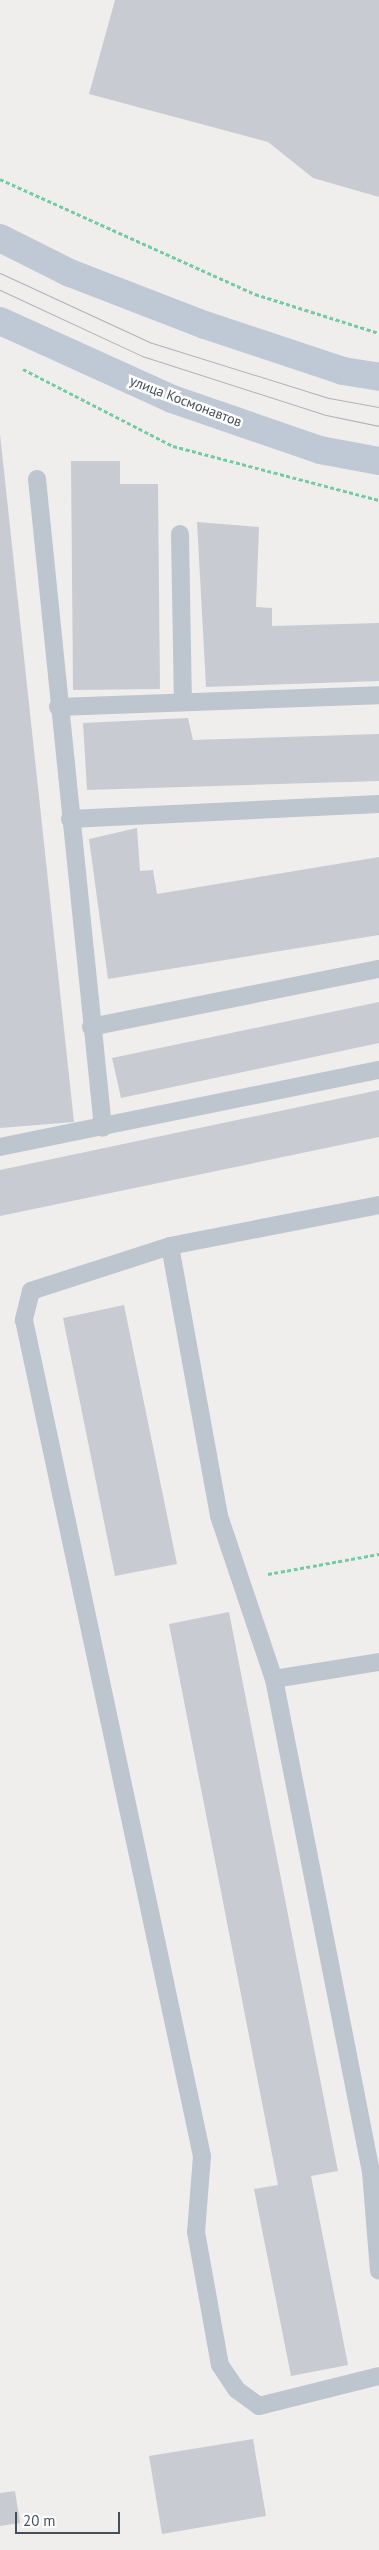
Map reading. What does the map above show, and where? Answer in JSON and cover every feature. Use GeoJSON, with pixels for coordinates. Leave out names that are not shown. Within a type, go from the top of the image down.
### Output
{"type":"FeatureCollection","features":[{"type":"Feature","properties":{"kind":"main road"},"geometry":{"type":"LineString","coordinates":[[0,238],[70,273],[205,325],[343,370],[379,377]]}},
{"type":"Feature","properties":{"kind":"main road","name":"улица Космонавтов"},"geometry":{"type":"LineString","coordinates":[[0,321],[172,399],[320,450],[379,461]]}},
{"type":"Feature","properties":{"kind":"lane"},"geometry":{"type":"LineString","coordinates":[[37,479],[58,707],[103,1128]]}},
{"type":"Feature","properties":{"kind":"lane"},"geometry":{"type":"LineString","coordinates":[[180,534],[183,699]]}},
{"type":"Feature","properties":{"kind":"lane"},"geometry":{"type":"LineString","coordinates":[[58,707],[183,699],[379,695]]}},
{"type":"Feature","properties":{"kind":"lane"},"geometry":{"type":"LineString","coordinates":[[70,819],[379,804]]}},
{"type":"Feature","properties":{"kind":"lane"},"geometry":{"type":"LineString","coordinates":[[91,1027],[379,969]]}},
{"type":"Feature","properties":{"kind":"lane"},"geometry":{"type":"LineString","coordinates":[[0,1147],[103,1128],[379,1070]]}},
{"type":"Feature","properties":{"kind":"lane"},"geometry":{"type":"LineString","coordinates":[[379,1205],[170,1246],[31,1290],[24,1320],[202,2156],[196,2232],[220,2365],[236,2390],[259,2406],[379,2376]]}},
{"type":"Feature","properties":{"kind":"lane"},"geometry":{"type":"LineString","coordinates":[[170,1246],[219,1516],[274,1679],[375,2171],[379,2261]]}},
{"type":"Feature","properties":{"kind":"lane"},"geometry":{"type":"LineString","coordinates":[[274,1679],[379,1662]]}},
{"type":"Feature","properties":{"kind":"path"},"geometry":{"type":"LineString","coordinates":[[0,179],[255,294],[379,333]]}},
{"type":"Feature","properties":{"kind":"path"},"geometry":{"type":"LineString","coordinates":[[240,1579],[379,1554]]}},
{"type":"Feature","properties":{"kind":"building"},"geometry":{"type":"Polygon","coordinates":[[[115,0],[379,0],[379,197],[313,178],[268,142],[89,94],[115,0]]]}},
{"type":"Feature","properties":{"kind":"building"},"geometry":{"type":"Polygon","coordinates":[[[0,434],[74,1122],[0,1128],[0,434]]]}},
{"type":"Feature","properties":{"kind":"building"},"geometry":{"type":"Polygon","coordinates":[[[71,461],[120,461],[120,484],[158,484],[160,689],[73,690],[71,461]]]}},
{"type":"Feature","properties":{"kind":"building"},"geometry":{"type":"Polygon","coordinates":[[[197,522],[259,527],[256,607],[272,608],[272,626],[379,623],[379,681],[206,687],[197,522]]]}},
{"type":"Feature","properties":{"kind":"building"},"geometry":{"type":"Polygon","coordinates":[[[188,718],[193,740],[379,734],[379,781],[87,790],[83,723],[188,718]]]}},
{"type":"Feature","properties":{"kind":"building"},"geometry":{"type":"Polygon","coordinates":[[[137,828],[140,871],[153,870],[157,894],[379,857],[379,935],[108,979],[89,839],[137,828]]]}},
{"type":"Feature","properties":{"kind":"building"},"geometry":{"type":"Polygon","coordinates":[[[379,1002],[379,1043],[121,1098],[112,1058],[379,1002]]]}},
{"type":"Feature","properties":{"kind":"building"},"geometry":{"type":"Polygon","coordinates":[[[379,1090],[379,1137],[0,1216],[0,1170],[379,1090]]]}},
{"type":"Feature","properties":{"kind":"building"},"geometry":{"type":"Polygon","coordinates":[[[124,1305],[177,1564],[115,1576],[63,1318],[124,1305]]]}},
{"type":"Feature","properties":{"kind":"building"},"geometry":{"type":"Polygon","coordinates":[[[229,1612],[338,2171],[311,2176],[348,2365],[291,2376],[254,2189],[278,2185],[169,1624],[229,1612]]]}},
{"type":"Feature","properties":{"kind":"building"},"geometry":{"type":"Polygon","coordinates":[[[253,2439],[266,2516],[162,2534],[149,2456],[253,2439]]]}},
{"type":"Feature","properties":{"kind":"building"},"geometry":{"type":"Polygon","coordinates":[[[15,2491],[20,2523],[0,2526],[0,2493],[15,2491]]]}},
{"type":"Feature","properties":{"kind":"tram line"},"geometry":{"type":"LineString","coordinates":[[0,273],[149,342],[329,398],[379,407]]}},
{"type":"Feature","properties":{"kind":"tram line"},"geometry":{"type":"LineString","coordinates":[[0,290],[142,356],[326,415],[379,426]]}}]}
